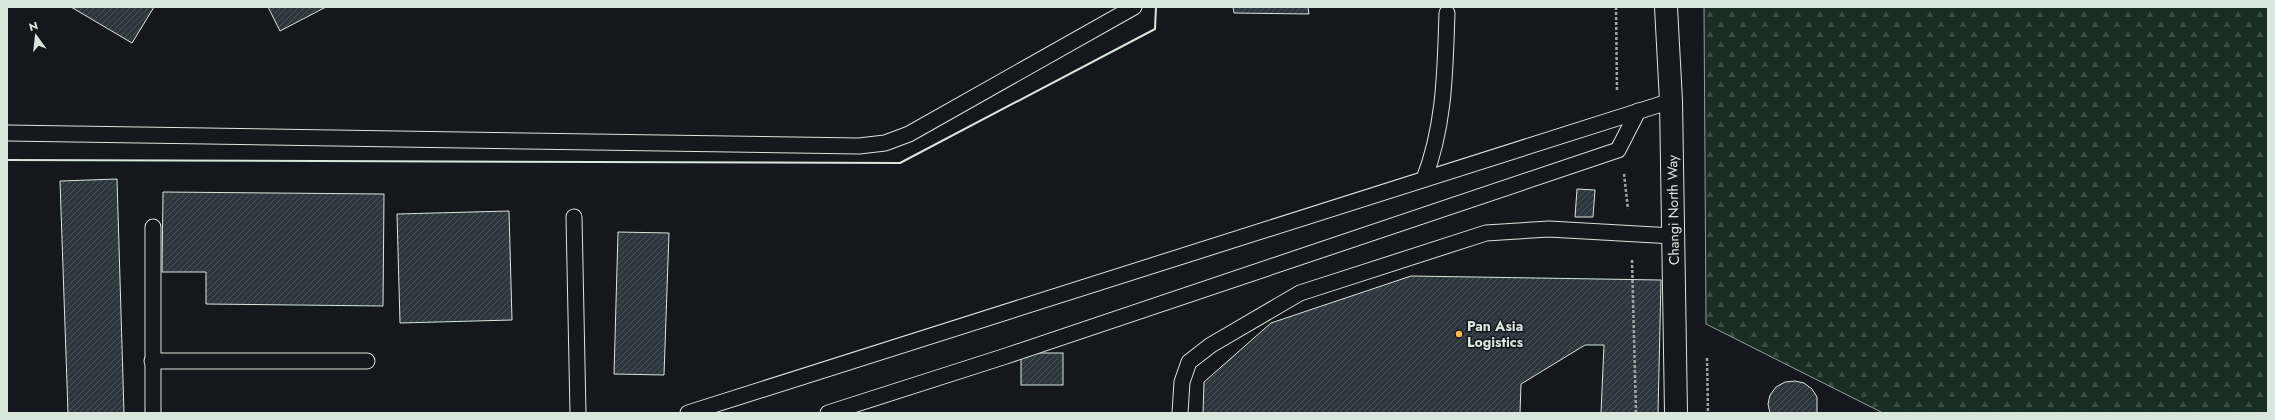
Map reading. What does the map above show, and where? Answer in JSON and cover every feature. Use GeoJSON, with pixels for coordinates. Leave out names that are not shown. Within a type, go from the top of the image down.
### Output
{"type":"FeatureCollection","features":[{"type":"Feature","properties":{"kind":"street","name":"Changi North Way"},"geometry":{"type":"LineString","coordinates":[[1666,7],[1671,101],[1676,413]]}},
{"type":"Feature","properties":{"kind":"lane"},"geometry":{"type":"LineString","coordinates":[[7,133],[859,146],[885,143],[909,134],[1134,7]]}},
{"type":"Feature","properties":{"kind":"lane"},"geometry":{"type":"LineString","coordinates":[[1424,179],[1432,156],[1444,98],[1447,13]]}},
{"type":"Feature","properties":{"kind":"lane"},"geometry":{"type":"LineString","coordinates":[[688,413],[1671,101]]}},
{"type":"Feature","properties":{"kind":"lane"},"geometry":{"type":"LineString","coordinates":[[828,413],[1013,354],[1618,150],[1638,111]]}},
{"type":"Feature","properties":{"kind":"lane"},"geometry":{"type":"LineString","coordinates":[[574,217],[578,413]]}},
{"type":"Feature","properties":{"kind":"lane"},"geometry":{"type":"LineString","coordinates":[[153,227],[153,413]]}},
{"type":"Feature","properties":{"kind":"lane"},"geometry":{"type":"LineString","coordinates":[[1180,413],[1182,382],[1189,362],[1211,346],[1300,293],[1486,233],[1548,229],[1673,236]]}},
{"type":"Feature","properties":{"kind":"lane"},"geometry":{"type":"LineString","coordinates":[[152,361],[367,361]]}},
{"type":"Feature","properties":{"kind":"path"},"geometry":{"type":"LineString","coordinates":[[1616,7],[1618,117]]}},
{"type":"Feature","properties":{"kind":"path"},"geometry":{"type":"LineString","coordinates":[[1621,145],[1631,234],[1636,413]]}},
{"type":"Feature","properties":{"kind":"green space"},"geometry":{"type":"Polygon","coordinates":[[[1704,7],[2268,7],[2268,413],[1883,413],[1706,324],[1704,7]]]}},
{"type":"Feature","properties":{"kind":"building"},"geometry":{"type":"Polygon","coordinates":[[[71,7],[154,7],[132,43],[71,7]]]}},
{"type":"Feature","properties":{"kind":"building"},"geometry":{"type":"Polygon","coordinates":[[[268,7],[326,7],[280,31],[268,7]]]}},
{"type":"Feature","properties":{"kind":"building"},"geometry":{"type":"Polygon","coordinates":[[[1233,7],[1308,7],[1309,14],[1234,13],[1233,7]]]}},
{"type":"Feature","properties":{"kind":"building"},"geometry":{"type":"Polygon","coordinates":[[[117,179],[124,413],[68,413],[60,181],[117,179]]]}},
{"type":"Feature","properties":{"kind":"building"},"geometry":{"type":"Polygon","coordinates":[[[1577,189],[1595,190],[1593,217],[1575,217],[1577,189]]]}},
{"type":"Feature","properties":{"kind":"building"},"geometry":{"type":"Polygon","coordinates":[[[163,192],[384,194],[383,306],[206,304],[206,272],[162,272],[163,192]]]}},
{"type":"Feature","properties":{"kind":"building"},"geometry":{"type":"Polygon","coordinates":[[[509,211],[512,320],[400,323],[397,214],[509,211]]]}},
{"type":"Feature","properties":{"kind":"building"},"geometry":{"type":"Polygon","coordinates":[[[618,232],[669,233],[664,375],[614,374],[618,232]]]}},
{"type":"Feature","properties":{"kind":"building","name":"Pan Asia Logistics"},"geometry":{"type":"Polygon","coordinates":[[[1411,276],[1661,280],[1658,413],[1601,413],[1604,345],[1585,345],[1521,384],[1520,413],[1203,413],[1204,382],[1271,323],[1411,276]]]}},
{"type":"Feature","properties":{"kind":"building"},"geometry":{"type":"Polygon","coordinates":[[[1021,353],[1063,353],[1063,385],[1021,385],[1021,353]]]}},
{"type":"Feature","properties":{"kind":"building"},"geometry":{"type":"Polygon","coordinates":[[[1795,381],[1804,383],[1812,389],[1817,397],[1817,413],[1770,413],[1768,404],[1770,395],[1776,387],[1785,382],[1795,381]]]}},
{"type":"Feature","properties":{"kind":"wall"},"geometry":{"type":"LineString","coordinates":[[7,160],[900,163],[1155,29],[1156,7]]}},
{"type":"Feature","properties":{"kind":"place","name":"Pan Asia Logistics"},"geometry":{"type":"Point","coordinates":[1459,334]}}]}
